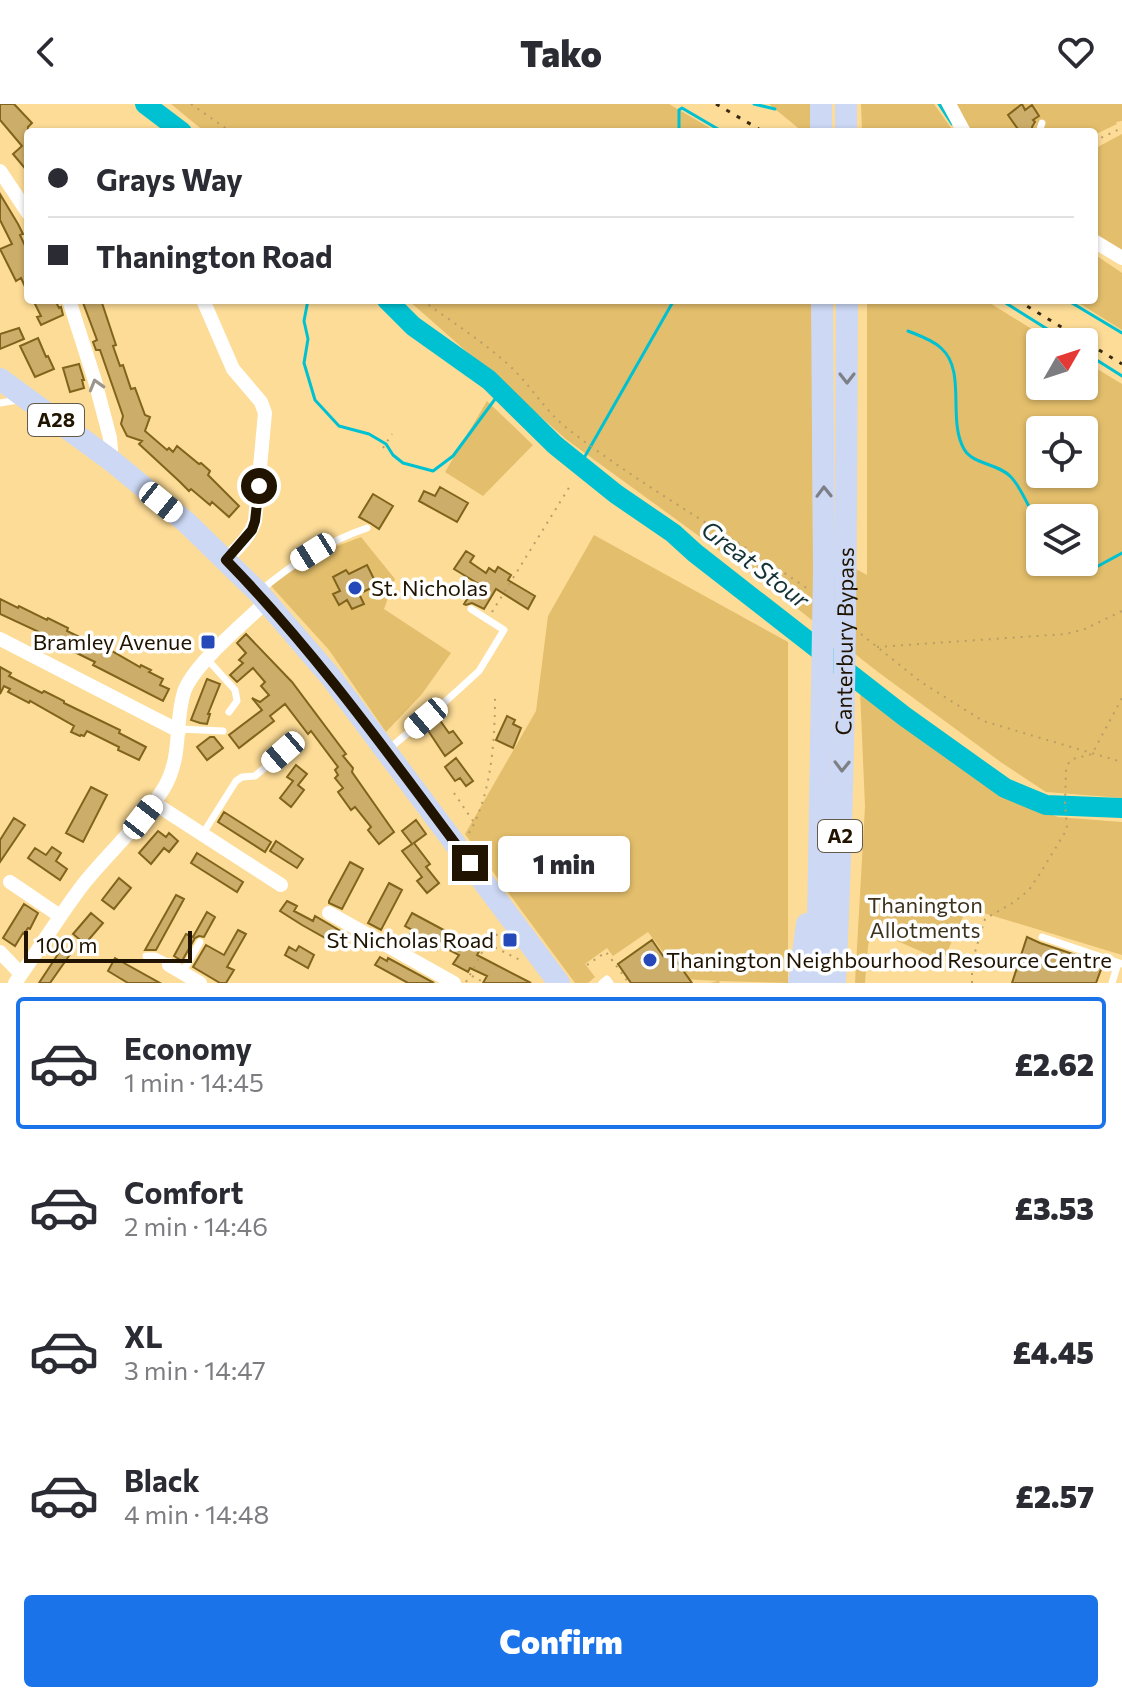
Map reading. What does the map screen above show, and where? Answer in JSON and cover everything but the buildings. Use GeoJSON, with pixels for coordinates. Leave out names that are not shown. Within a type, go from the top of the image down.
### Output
{"type":"FeatureCollection","features":[{"type":"Feature","properties":{"kind":"highway"},"geometry":{"type":"LineString","coordinates":[[821,104],[821,128]]}},
{"type":"Feature","properties":{"kind":"highway"},"geometry":{"type":"LineString","coordinates":[[846,104],[846,128]]}},
{"type":"Feature","properties":{"kind":"highway","name":"Canterbury Bypass"},"geometry":{"type":"LineString","coordinates":[[817,983],[824,570],[822,304]]}},
{"type":"Feature","properties":{"kind":"highway","name":"Canterbury Bypass"},"geometry":{"type":"LineString","coordinates":[[835,983],[846,585],[847,304]]}},
{"type":"Feature","properties":{"kind":"highway","name":"A28"},"geometry":{"type":"LineString","coordinates":[[0,379],[112,461],[186,522],[262,597],[330,676],[559,983]]}},
{"type":"Feature","properties":{"kind":"highway","name":"A2"},"geometry":{"type":"LineString","coordinates":[[799,983],[821,816]]}},
{"type":"Feature","properties":{"kind":"street"},"geometry":{"type":"LineString","coordinates":[[949,104],[962,128]]}},
{"type":"Feature","properties":{"kind":"street"},"geometry":{"type":"LineString","coordinates":[[0,171],[24,207]]}},
{"type":"Feature","properties":{"kind":"street"},"geometry":{"type":"LineString","coordinates":[[1098,243],[1122,258]]}},
{"type":"Feature","properties":{"kind":"street"},"geometry":{"type":"LineString","coordinates":[[70,304],[95,381],[110,438],[112,461]]}},
{"type":"Feature","properties":{"kind":"street"},"geometry":{"type":"LineString","coordinates":[[205,304],[233,369],[261,402],[265,413],[255,521],[245,540],[226,560]]}},
{"type":"Feature","properties":{"kind":"street"},"geometry":{"type":"LineString","coordinates":[[0,952],[18,978],[86,881],[154,803],[171,771],[178,745],[185,691],[192,677],[262,597]]}},
{"type":"Feature","properties":{"kind":"street"},"geometry":{"type":"LineString","coordinates":[[0,639],[179,730]]}},
{"type":"Feature","properties":{"kind":"street"},"geometry":{"type":"LineString","coordinates":[[154,803],[281,885]]}},
{"type":"Feature","properties":{"kind":"street"},"geometry":{"type":"LineString","coordinates":[[10,882],[60,916]]}},
{"type":"Feature","properties":{"kind":"street"},"geometry":{"type":"LineString","coordinates":[[329,913],[348,916],[454,983]]}},
{"type":"Feature","properties":{"kind":"street"},"geometry":{"type":"LineString","coordinates":[[169,965],[184,977],[200,983]]}},
{"type":"Feature","properties":{"kind":"lane"},"geometry":{"type":"LineString","coordinates":[[0,403],[27,399]]}},
{"type":"Feature","properties":{"kind":"lane"},"geometry":{"type":"LineString","coordinates":[[262,597],[294,563],[341,537],[367,528]]}},
{"type":"Feature","properties":{"kind":"lane"},"geometry":{"type":"LineString","coordinates":[[386,751],[479,671],[504,630],[471,609]]}},
{"type":"Feature","properties":{"kind":"lane"},"geometry":{"type":"LineString","coordinates":[[207,659],[235,690],[237,701],[229,712]]}},
{"type":"Feature","properties":{"kind":"lane"},"geometry":{"type":"LineString","coordinates":[[179,730],[223,731]]}},
{"type":"Feature","properties":{"kind":"lane"},"geometry":{"type":"LineString","coordinates":[[202,835],[236,781],[255,776],[283,752]]}},
{"type":"Feature","properties":{"kind":"lane"},"geometry":{"type":"LineString","coordinates":[[1042,937],[1120,964],[1112,983]]}},
{"type":"Feature","properties":{"kind":"lane"},"geometry":{"type":"LineString","coordinates":[[184,977],[200,942]]}},
{"type":"Feature","properties":{"kind":"lane"},"geometry":{"type":"LineString","coordinates":[[146,956],[155,956],[169,965]]}},
{"type":"Feature","properties":{"kind":"lane"},"geometry":{"type":"LineString","coordinates":[[602,983],[607,979],[610,983]]}},
{"type":"Feature","properties":{"kind":"path"},"geometry":{"type":"LineString","coordinates":[[191,104],[225,128]]}},
{"type":"Feature","properties":{"kind":"path"},"geometry":{"type":"LineString","coordinates":[[1098,139],[1122,128]]}},
{"type":"Feature","properties":{"kind":"path"},"geometry":{"type":"LineString","coordinates":[[428,304],[485,343],[565,426],[644,484],[807,589]]}},
{"type":"Feature","properties":{"kind":"path"},"geometry":{"type":"LineString","coordinates":[[383,448],[392,434]]}},
{"type":"Feature","properties":{"kind":"path"},"geometry":{"type":"LineString","coordinates":[[487,619],[570,486]]}},
{"type":"Feature","properties":{"kind":"path"},"geometry":{"type":"LineString","coordinates":[[876,647],[1066,634],[1085,629],[1122,611]]}},
{"type":"Feature","properties":{"kind":"path"},"geometry":{"type":"LineString","coordinates":[[853,628],[921,682],[983,721],[1122,762]]}},
{"type":"Feature","properties":{"kind":"path"},"geometry":{"type":"LineString","coordinates":[[455,843],[468,834],[483,793],[494,749],[495,695]]}},
{"type":"Feature","properties":{"kind":"path"},"geometry":{"type":"LineString","coordinates":[[972,983],[972,962],[985,919],[1029,890],[1067,829],[1065,802],[1069,762],[1092,754],[1122,698]]}},
{"type":"Feature","properties":{"kind":"path"},"geometry":{"type":"LineString","coordinates":[[454,793],[474,822]]}},
{"type":"Feature","properties":{"kind":"path"},"geometry":{"type":"LineString","coordinates":[[466,983],[487,943],[514,921]]}},
{"type":"Feature","properties":{"kind":"path"},"geometry":{"type":"LineString","coordinates":[[487,943],[523,961]]}},
{"type":"Feature","properties":{"kind":"path"},"geometry":{"type":"LineString","coordinates":[[587,965],[606,952],[629,983]]}},
{"type":"Feature","properties":{"kind":"path"},"geometry":{"type":"LineString","coordinates":[[470,975],[485,983]]}},
{"type":"Feature","properties":{"kind":"green space"},"geometry":{"type":"Polygon","coordinates":[[[171,104],[669,104],[710,128],[200,128],[171,104]]]}},
{"type":"Feature","properties":{"kind":"green space"},"geometry":{"type":"Polygon","coordinates":[[[769,104],[811,104],[812,128],[798,128],[769,104]]]}},
{"type":"Feature","properties":{"kind":"green space"},"geometry":{"type":"Polygon","coordinates":[[[861,104],[934,104],[951,128],[862,128],[861,104]]]}},
{"type":"Feature","properties":{"kind":"green space"},"geometry":{"type":"Polygon","coordinates":[[[953,104],[1122,104],[1122,121],[1098,133],[1098,128],[1033,128],[1036,124],[1033,120],[1039,115],[1032,105],[1025,110],[1022,105],[1008,115],[1017,128],[970,128],[953,104]]]}},
{"type":"Feature","properties":{"kind":"green space"},"geometry":{"type":"Polygon","coordinates":[[[1122,134],[1122,253],[1098,238],[1098,147],[1122,134]]]}},
{"type":"Feature","properties":{"kind":"green space"},"geometry":{"type":"Polygon","coordinates":[[[1098,257],[1122,273],[1122,330],[1080,304],[1098,304],[1098,257]]]}},
{"type":"Feature","properties":{"kind":"green space"},"geometry":{"type":"Polygon","coordinates":[[[413,304],[812,304],[813,546],[867,575],[867,304],[991,304],[1030,328],[1026,328],[1026,400],[1098,400],[1098,369],[1122,384],[1122,798],[1046,792],[878,672],[780,595],[567,440],[413,304]]]}},
{"type":"Feature","properties":{"kind":"green space"},"geometry":{"type":"Polygon","coordinates":[[[487,401],[533,445],[483,496],[445,472],[487,401]]]}},
{"type":"Feature","properties":{"kind":"green space"},"geometry":{"type":"Polygon","coordinates":[[[594,535],[788,642],[788,983],[709,983],[718,981],[683,979],[648,932],[613,956],[607,948],[585,964],[595,977],[588,983],[575,983],[465,834],[536,711],[548,616],[594,535]]]}},
{"type":"Feature","properties":{"kind":"green space"},"geometry":{"type":"Polygon","coordinates":[[[361,537],[395,579],[384,609],[451,653],[422,694],[386,732],[329,650],[271,586],[316,554],[361,537]]]}},
{"type":"Feature","properties":{"kind":"green space","name":"Thanington Allotments"},"geometry":{"type":"Polygon","coordinates":[[[860,691],[1007,799],[1058,817],[1122,822],[1122,955],[967,908],[943,961],[872,930],[865,983],[855,983],[865,806],[860,691]]]}},
{"type":"Feature","properties":{"kind":"waterway","name":"Great Stour"},"geometry":{"type":"LineString","coordinates":[[145,104],[177,128]]}},
{"type":"Feature","properties":{"kind":"waterway"},"geometry":{"type":"LineString","coordinates":[[754,104],[775,109]]}},
{"type":"Feature","properties":{"kind":"waterway"},"geometry":{"type":"LineString","coordinates":[[939,104],[952,124]]}},
{"type":"Feature","properties":{"kind":"waterway"},"geometry":{"type":"LineString","coordinates":[[679,128],[679,110],[682,108],[716,128]]}},
{"type":"Feature","properties":{"kind":"waterway"},"geometry":{"type":"LineString","coordinates":[[307,304],[304,321],[308,339],[304,363],[315,400],[339,426],[369,434],[386,444],[403,463],[433,471],[453,456],[501,391]]}},
{"type":"Feature","properties":{"kind":"waterway","name":"Great Stour"},"geometry":{"type":"LineString","coordinates":[[391,304],[413,326],[489,380],[555,445],[616,494],[673,533],[904,716],[1005,788],[1046,805],[1122,808]]}},
{"type":"Feature","properties":{"kind":"waterway"},"geometry":{"type":"LineString","coordinates":[[580,465],[672,304]]}},
{"type":"Feature","properties":{"kind":"waterway"},"geometry":{"type":"LineString","coordinates":[[1007,304],[1046,328]]}},
{"type":"Feature","properties":{"kind":"waterway"},"geometry":{"type":"LineString","coordinates":[[1074,304],[1122,333]]}},
{"type":"Feature","properties":{"kind":"waterway"},"geometry":{"type":"LineString","coordinates":[[908,331],[934,343],[949,358],[955,382],[959,437],[964,449],[973,458],[1006,472],[1019,487],[1028,504]]}},
{"type":"Feature","properties":{"kind":"waterway"},"geometry":{"type":"LineString","coordinates":[[1098,361],[1122,376]]}},
{"type":"Feature","properties":{"kind":"waterway"},"geometry":{"type":"LineString","coordinates":[[1098,566],[1122,553]]}},
{"type":"Feature","properties":{"kind":"railway"},"geometry":{"type":"LineString","coordinates":[[716,104],[757,128]]}},
{"type":"Feature","properties":{"kind":"railway"},"geometry":{"type":"LineString","coordinates":[[1024,304],[1122,364]]}},
{"type":"Feature","properties":{"kind":"place","name":"St. Nicholas"},"geometry":{"type":"Point","coordinates":[355,588]}},
{"type":"Feature","properties":{"kind":"place","name":"Bramley Avenue"},"geometry":{"type":"Point","coordinates":[208,642]}},
{"type":"Feature","properties":{"kind":"place","name":"St Nicholas Road"},"geometry":{"type":"Point","coordinates":[510,940]}},
{"type":"Feature","properties":{"kind":"place","name":"Thanington Neighbourhood Resource Centre"},"geometry":{"type":"Point","coordinates":[650,960]}},
{"type":"Feature","properties":{"kind":"route"},"geometry":{"type":"LineString","coordinates":[[259,486],[252,530],[226,560],[293,631],[330,676],[470,863]]}}]}
